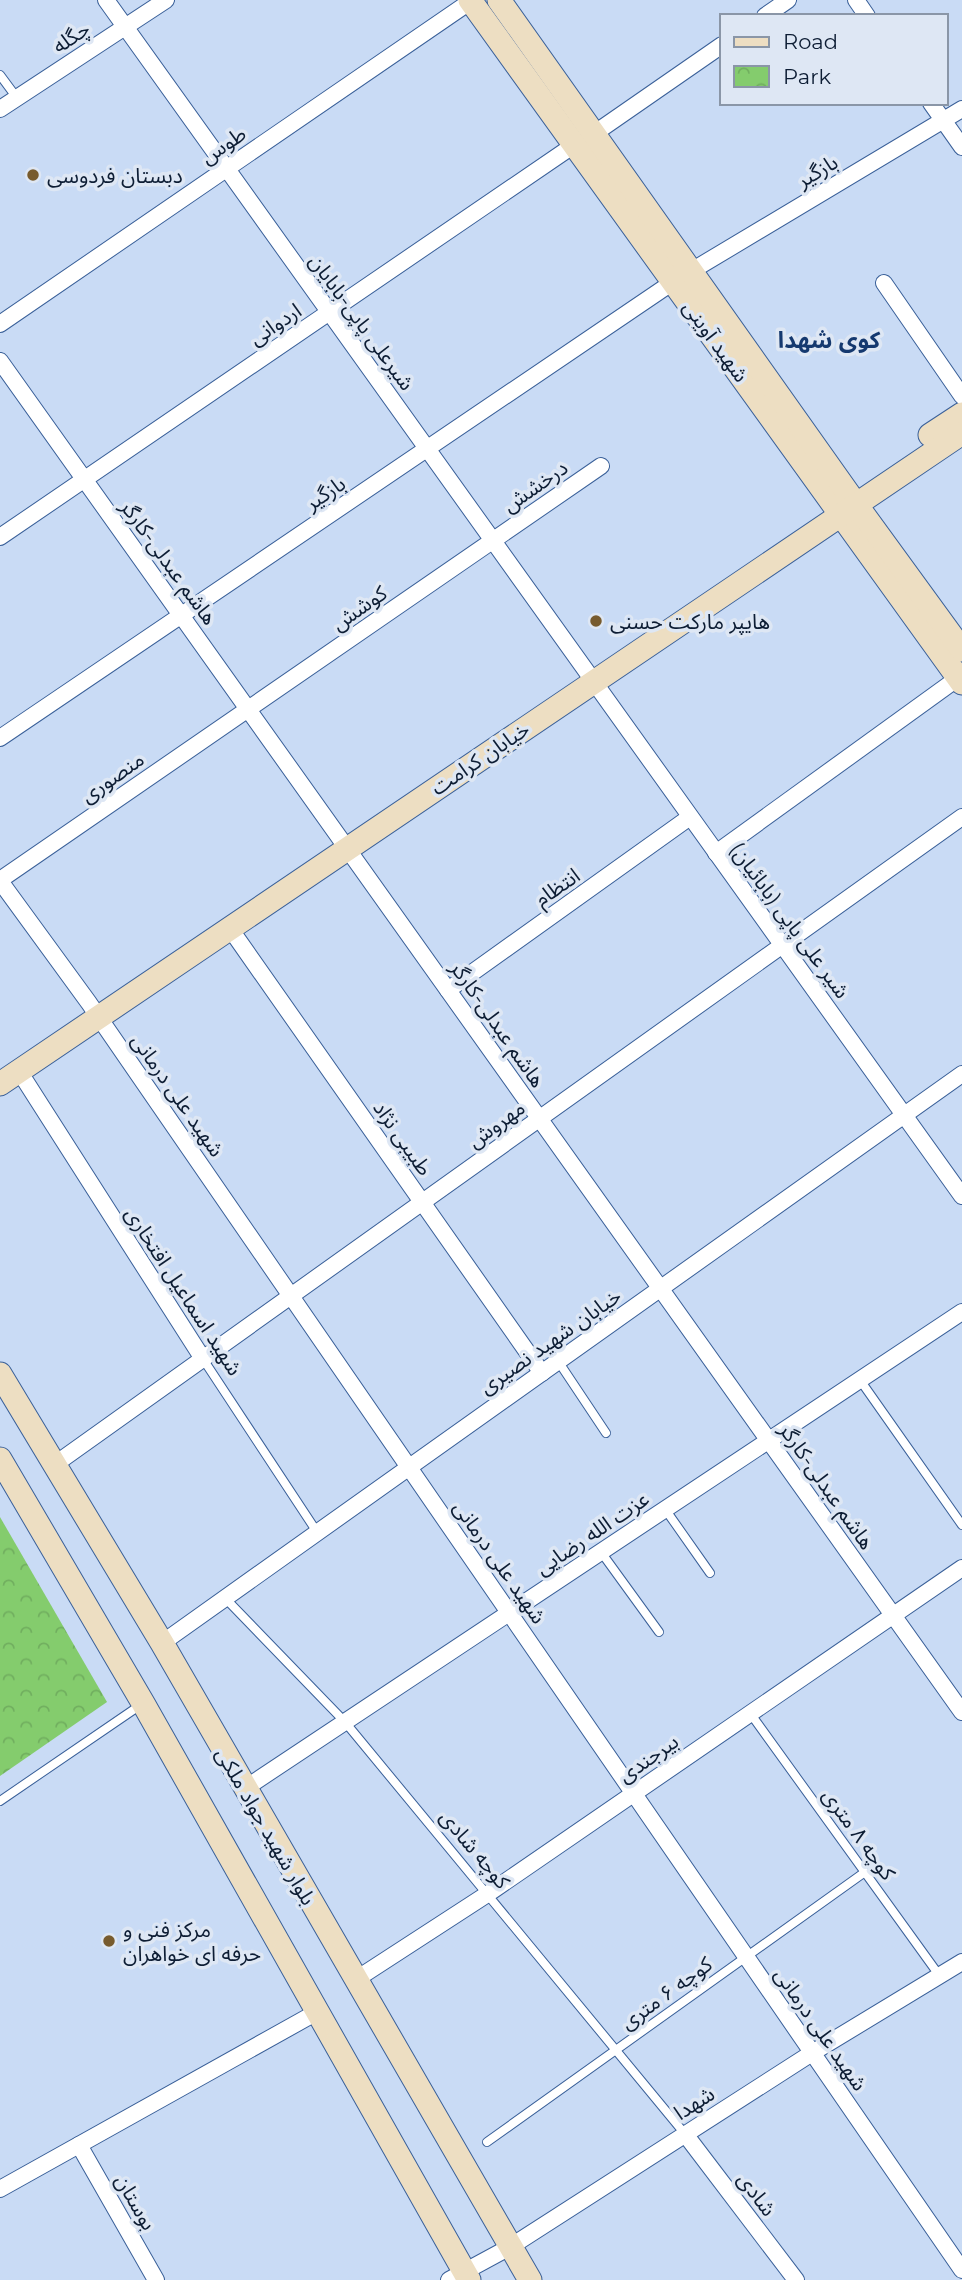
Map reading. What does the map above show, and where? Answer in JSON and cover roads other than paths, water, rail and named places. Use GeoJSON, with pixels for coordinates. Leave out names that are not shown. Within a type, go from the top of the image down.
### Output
{"type":"FeatureCollection","features":[{"type":"Feature","properties":{"kind":"main road","name":"شهید آوینی"},"geometry":{"type":"LineString","coordinates":[[499,0],[595,133],[683,276],[843,502],[960,680]]}},
{"type":"Feature","properties":{"kind":"main road","name":"شهید آوینی"},"geometry":{"type":"LineString","coordinates":[[470,1],[574,145],[683,276]]}},
{"type":"Feature","properties":{"kind":"main road","name":"خیابان کرامت"},"geometry":{"type":"LineString","coordinates":[[6,1073],[94,1010],[843,502],[962,414]]}},
{"type":"Feature","properties":{"kind":"main road","name":"خیابان کرامت"},"geometry":{"type":"LineString","coordinates":[[843,502],[962,433]]}},
{"type":"Feature","properties":{"kind":"main road","name":"شهید آوینی"},"geometry":{"type":"LineString","coordinates":[[843,502],[962,650]]}},
{"type":"Feature","properties":{"kind":"main road","name":"خیابان کرامت"},"geometry":{"type":"LineString","coordinates":[[94,1010],[229,927],[343,842]]}},
{"type":"Feature","properties":{"kind":"main road","name":"بلوار شهید جواد ملکی"},"geometry":{"type":"LineString","coordinates":[[0,1374],[162,1643],[530,2280]]}},
{"type":"Feature","properties":{"kind":"main road"},"geometry":{"type":"LineString","coordinates":[[0,1459],[144,1703],[461,2277]]}},
{"type":"Feature","properties":{"kind":"street","name":"شیرعلی پاپی-بابایان"},"geometry":{"type":"LineString","coordinates":[[106,0],[588,674]]}},
{"type":"Feature","properties":{"kind":"street","name":"چگله"},"geometry":{"type":"LineString","coordinates":[[0,109],[166,0]]}},
{"type":"Feature","properties":{"kind":"street"},"geometry":{"type":"LineString","coordinates":[[768,14],[788,0]]}},
{"type":"Feature","properties":{"kind":"street","name":"طوس"},"geometry":{"type":"LineString","coordinates":[[0,324],[470,1]]}},
{"type":"Feature","properties":{"kind":"street"},"geometry":{"type":"LineString","coordinates":[[595,133],[720,46]]}},
{"type":"Feature","properties":{"kind":"street"},"geometry":{"type":"LineString","coordinates":[[932,105],[962,147]]}},
{"type":"Feature","properties":{"kind":"street","name":"بازگیر"},"geometry":{"type":"LineString","coordinates":[[0,738],[683,276],[962,109]]}},
{"type":"Feature","properties":{"kind":"street","name":"اردوانی"},"geometry":{"type":"LineString","coordinates":[[0,537],[574,145]]}},
{"type":"Feature","properties":{"kind":"street"},"geometry":{"type":"LineString","coordinates":[[884,283],[962,396]]}},
{"type":"Feature","properties":{"kind":"street","name":"هاشم عبدلی-کارگر"},"geometry":{"type":"LineString","coordinates":[[0,361],[961,1709]]}},
{"type":"Feature","properties":{"kind":"street","name":"درخشش"},"geometry":{"type":"LineString","coordinates":[[493,541],[601,466]]}},
{"type":"Feature","properties":{"kind":"street","name":"کوشش"},"geometry":{"type":"LineString","coordinates":[[248,709],[493,541]]}},
{"type":"Feature","properties":{"kind":"street","name":"شیر علی پاپی (بابائیان)"},"geometry":{"type":"LineString","coordinates":[[588,674],[962,1196]]}},
{"type":"Feature","properties":{"kind":"street"},"geometry":{"type":"LineString","coordinates":[[716,853],[960,680]]}},
{"type":"Feature","properties":{"kind":"street","name":"منصوری"},"geometry":{"type":"LineString","coordinates":[[0,881],[248,709]]}},
{"type":"Feature","properties":{"kind":"street","name":"انتظام"},"geometry":{"type":"LineString","coordinates":[[448,990],[691,817]]}},
{"type":"Feature","properties":{"kind":"street","name":"مهروش"},"geometry":{"type":"LineString","coordinates":[[54,1465],[962,817]]}},
{"type":"Feature","properties":{"kind":"street","name":"شهید علی درمانی"},"geometry":{"type":"LineString","coordinates":[[0,881],[94,1010],[962,2270]]}},
{"type":"Feature","properties":{"kind":"street","name":"طبیبی نژاد"},"geometry":{"type":"LineString","coordinates":[[229,927],[542,1373]]}},
{"type":"Feature","properties":{"kind":"street","name":"شهید اسماعیل افتخاری"},"geometry":{"type":"LineString","coordinates":[[6,1073],[203,1359]]}},
{"type":"Feature","properties":{"kind":"street","name":"خیابان شهید نصیری"},"geometry":{"type":"LineString","coordinates":[[162,1643],[962,1074]]}},
{"type":"Feature","properties":{"kind":"street","name":"عزت الله رضایی"},"geometry":{"type":"LineString","coordinates":[[244,1789],[962,1312]]}},
{"type":"Feature","properties":{"kind":"street","name":"بیرجندی"},"geometry":{"type":"LineString","coordinates":[[355,1979],[489,1893],[962,1568]]}},
{"type":"Feature","properties":{"kind":"street","name":"شهدا"},"geometry":{"type":"LineString","coordinates":[[461,2277],[812,2053],[939,1975],[959,1969]]}},
{"type":"Feature","properties":{"kind":"street"},"geometry":{"type":"LineString","coordinates":[[0,2189],[317,2012]]}},
{"type":"Feature","properties":{"kind":"street","name":"شادی"},"geometry":{"type":"LineString","coordinates":[[685,2134],[796,2280]]}},
{"type":"Feature","properties":{"kind":"street","name":"بوستان"},"geometry":{"type":"LineString","coordinates":[[79,2145],[151,2278]]}},
{"type":"Feature","properties":{"kind":"lane"},"geometry":{"type":"LineString","coordinates":[[0,75],[17,99]]}},
{"type":"Feature","properties":{"kind":"lane","name":"شهید اسماعیل افتخاری"},"geometry":{"type":"LineString","coordinates":[[203,1359],[317,1532]]}},
{"type":"Feature","properties":{"kind":"lane"},"geometry":{"type":"LineString","coordinates":[[558,1361],[606,1433]]}},
{"type":"Feature","properties":{"kind":"lane"},"geometry":{"type":"LineString","coordinates":[[860,1380],[962,1525]]}},
{"type":"Feature","properties":{"kind":"lane"},"geometry":{"type":"LineString","coordinates":[[665,1509],[710,1573]]}},
{"type":"Feature","properties":{"kind":"lane"},"geometry":{"type":"LineString","coordinates":[[601,1552],[659,1632]]}},
{"type":"Feature","properties":{"kind":"lane","name":"کوچه شادی"},"geometry":{"type":"LineString","coordinates":[[225,1598],[345,1722],[489,1893],[685,2134]]}},
{"type":"Feature","properties":{"kind":"lane"},"geometry":{"type":"LineString","coordinates":[[0,1801],[144,1703]]}},
{"type":"Feature","properties":{"kind":"lane","name":"کوچه ۸ متری"},"geometry":{"type":"LineString","coordinates":[[750,1713],[939,1975]]}},
{"type":"Feature","properties":{"kind":"lane","name":"کوچه ۶ متری"},"geometry":{"type":"LineString","coordinates":[[487,2142],[865,1872]]}},
{"type":"Feature","properties":{"kind":"place","name":"دبستان فردوسی"},"geometry":{"type":"Point","coordinates":[33,175]}},
{"type":"Feature","properties":{"kind":"place","name":"هایپر مارکت حسنی"},"geometry":{"type":"Point","coordinates":[596,621]}},
{"type":"Feature","properties":{"kind":"place","name":"مرکز فنی و حرفه ای خواهران"},"geometry":{"type":"Point","coordinates":[109,1941]}},
{"type":"Feature","properties":{"kind":"district","name":"کوی شهدا"},"geometry":{"type":"Point","coordinates":[829,340]}}]}
